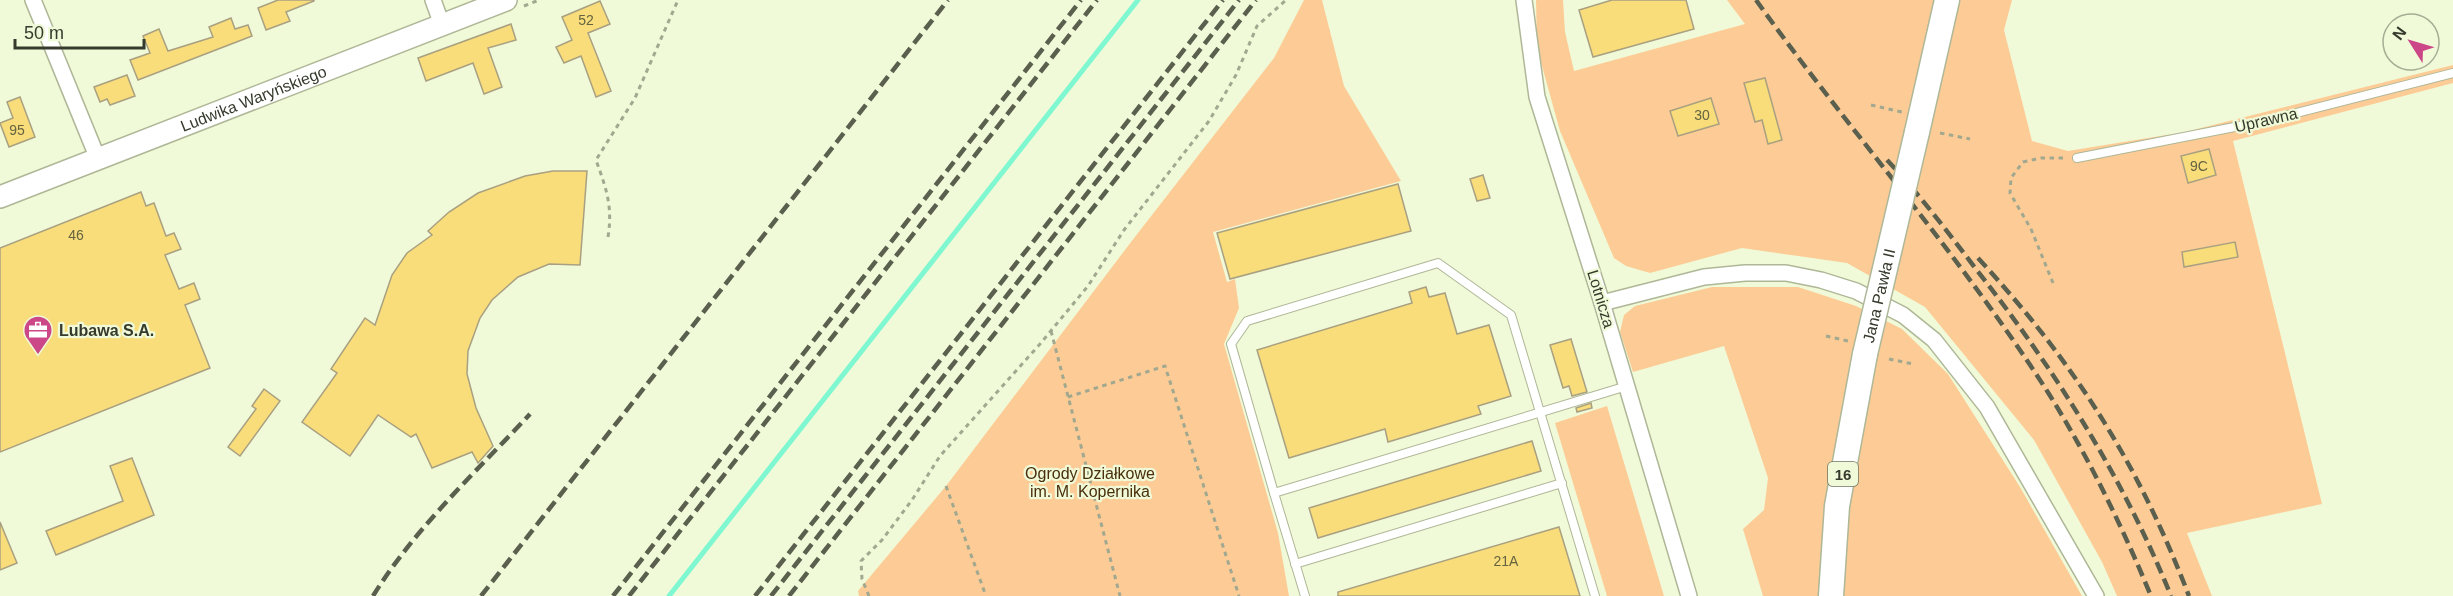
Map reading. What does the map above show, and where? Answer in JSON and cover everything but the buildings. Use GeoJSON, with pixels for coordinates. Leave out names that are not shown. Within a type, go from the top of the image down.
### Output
{"type":"FeatureCollection","features":[{"type":"Feature","properties":{"kind":"main road","name":"Jana Pawła II"},"geometry":{"type":"LineString","coordinates":[[1831,596],[1838,506],[1858,348],[1920,126],[1947,0]]}},
{"type":"Feature","properties":{"kind":"street"},"geometry":{"type":"LineString","coordinates":[[33,0],[98,159]]}},
{"type":"Feature","properties":{"kind":"street"},"geometry":{"type":"LineString","coordinates":[[433,0],[442,25]]}},
{"type":"Feature","properties":{"kind":"street","name":"Ludwika Waryńskiego"},"geometry":{"type":"LineString","coordinates":[[0,197],[506,0]]}},
{"type":"Feature","properties":{"kind":"street","name":"Lotnicza"},"geometry":{"type":"LineString","coordinates":[[1524,0],[1537,97],[1602,303],[1689,596]]}},
{"type":"Feature","properties":{"kind":"street"},"geometry":{"type":"LineString","coordinates":[[1602,303],[1704,277],[1745,273],[1786,273],[1821,280],[1856,291],[1904,315],[1935,340],[1987,407],[2096,596]]}},
{"type":"Feature","properties":{"kind":"lane","name":"Uprawna"},"geometry":{"type":"LineString","coordinates":[[2077,158],[2265,121],[2453,73]]}},
{"type":"Feature","properties":{"kind":"lane"},"geometry":{"type":"LineString","coordinates":[[1305,596],[1231,344],[1247,321],[1438,263],[1511,315],[1595,596]]}},
{"type":"Feature","properties":{"kind":"lane"},"geometry":{"type":"LineString","coordinates":[[1274,493],[1627,386]]}},
{"type":"Feature","properties":{"kind":"lane"},"geometry":{"type":"LineString","coordinates":[[1295,564],[1562,483]]}},
{"type":"Feature","properties":{"kind":"path"},"geometry":{"type":"LineString","coordinates":[[608,237],[611,217],[608,190],[596,160],[635,98],[678,0]]}},
{"type":"Feature","properties":{"kind":"path"},"geometry":{"type":"LineString","coordinates":[[869,596],[862,579],[861,561],[888,532],[940,456],[1088,286],[1154,189],[1209,121],[1236,75],[1257,26],[1286,0]]}},
{"type":"Feature","properties":{"kind":"path"},"geometry":{"type":"LineString","coordinates":[[1871,105],[1920,126],[1970,139]]}},
{"type":"Feature","properties":{"kind":"path"},"geometry":{"type":"LineString","coordinates":[[2053,283],[2031,229],[2010,193],[2011,178],[2023,162],[2041,158],[2077,158]]}},
{"type":"Feature","properties":{"kind":"path"},"geometry":{"type":"LineString","coordinates":[[1050,331],[1120,596]]}},
{"type":"Feature","properties":{"kind":"path"},"geometry":{"type":"LineString","coordinates":[[1826,336],[1858,348]]}},
{"type":"Feature","properties":{"kind":"path"},"geometry":{"type":"LineString","coordinates":[[1889,359],[1913,364]]}},
{"type":"Feature","properties":{"kind":"path"},"geometry":{"type":"LineString","coordinates":[[1068,397],[1165,366],[1239,596]]}},
{"type":"Feature","properties":{"kind":"path"},"geometry":{"type":"LineString","coordinates":[[946,486],[986,596]]}},
{"type":"Feature","properties":{"kind":"green space","name":"Ogrody Działkowe im. M. Kopernika"},"geometry":{"type":"Polygon","coordinates":[[[1304,0],[1322,0],[1344,86],[1401,181],[1213,232],[1227,282],[1235,279],[1239,308],[1224,344],[1278,533],[1289,596],[859,596],[858,591],[946,486],[1274,58],[1304,0]]]}},
{"type":"Feature","properties":{"kind":"green space"},"geometry":{"type":"Polygon","coordinates":[[[1536,0],[1563,0],[1565,32],[1574,71],[1745,24],[1727,0],[2012,0],[2004,30],[2032,141],[2068,151],[2185,132],[2425,72],[2441,72],[2441,68],[2453,65],[2453,83],[2233,141],[2322,504],[2187,533],[2212,596],[2117,596],[2102,562],[2034,440],[1925,307],[1847,263],[1742,248],[1650,273],[1626,266],[1614,258],[1560,131],[1537,48],[1536,0]]]}},
{"type":"Feature","properties":{"kind":"green space"},"geometry":{"type":"Polygon","coordinates":[[[1712,287],[1798,287],[1856,306],[1902,329],[1948,374],[2020,487],[2082,596],[1763,596],[1743,529],[1764,510],[1768,478],[1724,346],[1633,372],[1620,332],[1624,315],[1635,306],[1712,287]]]}},
{"type":"Feature","properties":{"kind":"green space"},"geometry":{"type":"Polygon","coordinates":[[[1607,406],[1664,596],[1607,596],[1555,423],[1607,406]]]}},
{"type":"Feature","properties":{"kind":"waterway"},"geometry":{"type":"LineString","coordinates":[[669,596],[1138,0]]}},
{"type":"Feature","properties":{"kind":"railway"},"geometry":{"type":"LineString","coordinates":[[481,596],[948,0]]}},
{"type":"Feature","properties":{"kind":"railway"},"geometry":{"type":"LineString","coordinates":[[613,596],[1081,0]]}},
{"type":"Feature","properties":{"kind":"railway"},"geometry":{"type":"LineString","coordinates":[[629,596],[1097,0]]}},
{"type":"Feature","properties":{"kind":"railway"},"geometry":{"type":"LineString","coordinates":[[755,596],[1223,0]]}},
{"type":"Feature","properties":{"kind":"railway"},"geometry":{"type":"LineString","coordinates":[[771,596],[1239,0]]}},
{"type":"Feature","properties":{"kind":"railway"},"geometry":{"type":"LineString","coordinates":[[789,596],[1256,0]]}},
{"type":"Feature","properties":{"kind":"railway"},"geometry":{"type":"LineString","coordinates":[[1756,0],[1943,244],[2049,394],[2104,493],[2151,596]]}},
{"type":"Feature","properties":{"kind":"railway"},"geometry":{"type":"LineString","coordinates":[[1887,160],[1922,199],[2005,307],[2060,385],[2109,467],[2152,552],[2171,596]]}},
{"type":"Feature","properties":{"kind":"railway"},"geometry":{"type":"LineString","coordinates":[[1978,258],[2044,336],[2100,416],[2148,502],[2189,596]]}},
{"type":"Feature","properties":{"kind":"railway"},"geometry":{"type":"LineString","coordinates":[[373,596],[427,524],[530,414]]}},
{"type":"Feature","properties":{"kind":"place","name":"Lubawa S.A."},"geometry":{"type":"Point","coordinates":[38,356]}}]}
